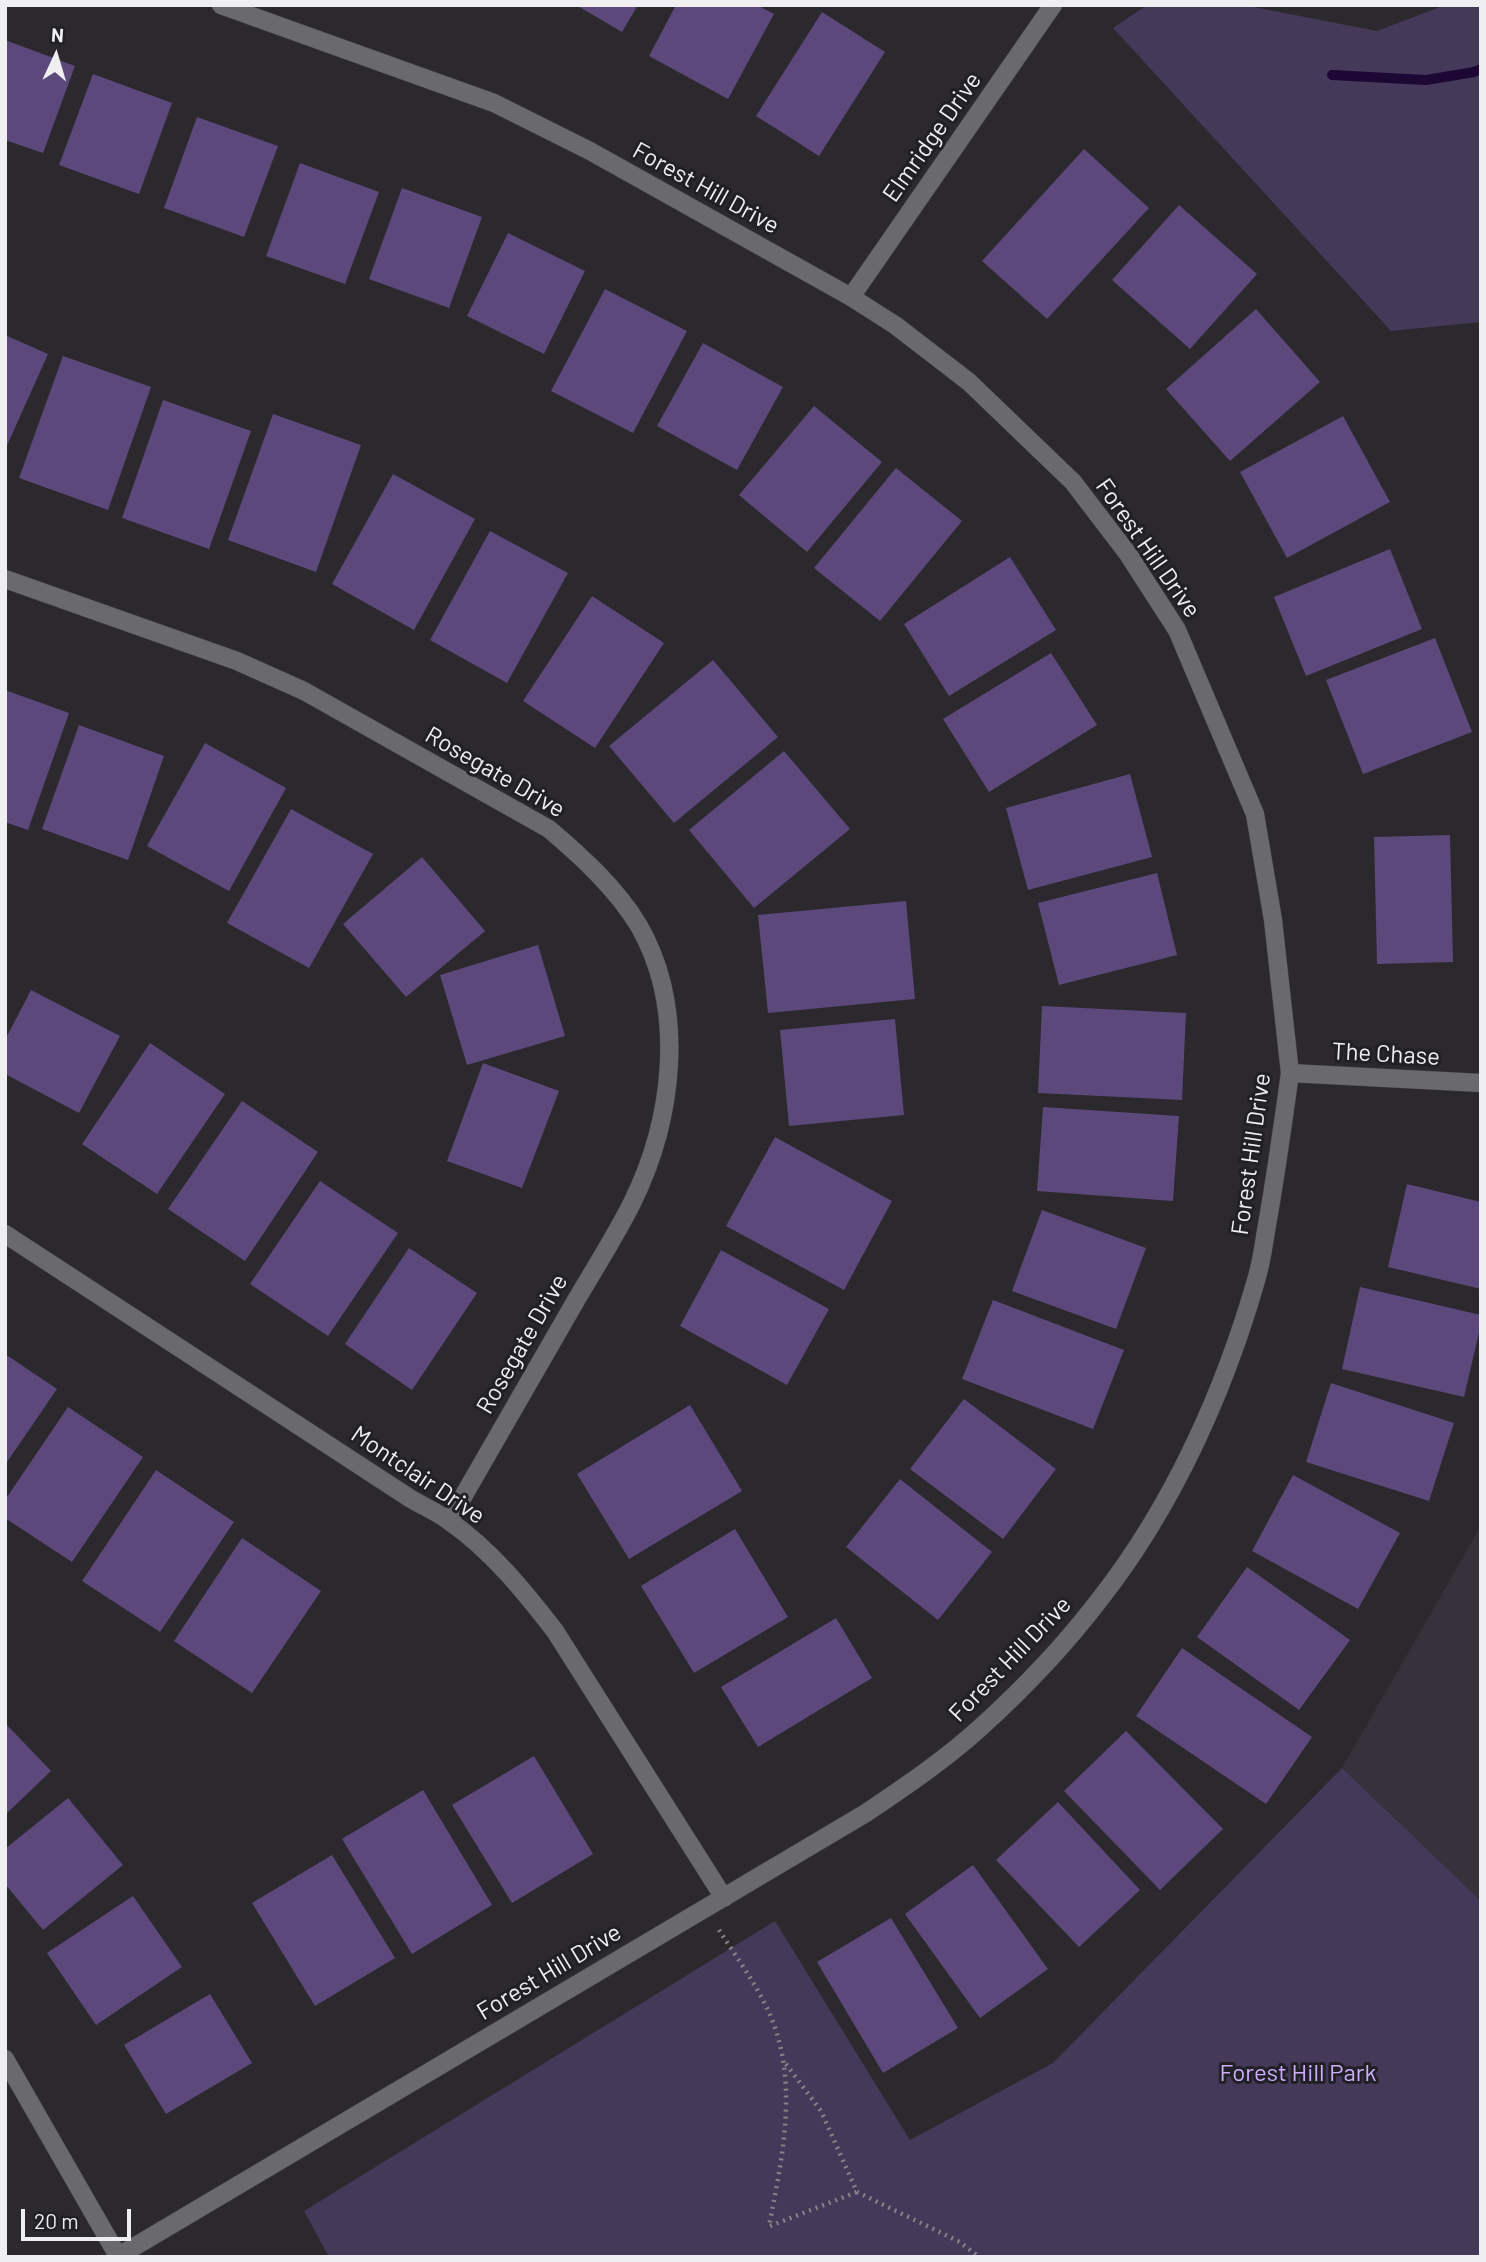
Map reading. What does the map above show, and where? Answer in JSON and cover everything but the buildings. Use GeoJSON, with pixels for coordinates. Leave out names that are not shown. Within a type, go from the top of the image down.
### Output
{"type":"FeatureCollection","features":[{"type":"Feature","properties":{"kind":"street","name":"Forest Hill Drive"},"geometry":{"type":"LineString","coordinates":[[118,2257],[866,1813],[926,1773],[980,1728],[1062,1646],[1102,1598],[1140,1543],[1201,1431],[1227,1372],[1258,1275],[1278,1166],[1290,1073],[1273,920],[1255,814],[1177,630],[1128,554],[1073,482],[969,382],[894,325],[851,297],[590,151],[494,103],[221,5]]}},
{"type":"Feature","properties":{"kind":"street","name":"Elmridge Drive"},"geometry":{"type":"LineString","coordinates":[[851,297],[1053,5]]}},
{"type":"Feature","properties":{"kind":"street","name":"Rosegate Drive"},"geometry":{"type":"LineString","coordinates":[[5,579],[237,661],[303,691],[549,829],[603,880],[639,926],[657,969],[667,1014],[669,1050],[666,1093],[656,1143],[632,1202],[449,1521]]}},
{"type":"Feature","properties":{"kind":"street","name":"The Chase"},"geometry":{"type":"LineString","coordinates":[[1290,1073],[1481,1083]]}},
{"type":"Feature","properties":{"kind":"street","name":"Montclair Drive"},"geometry":{"type":"LineString","coordinates":[[5,1234],[411,1499],[449,1521],[492,1557],[528,1596],[555,1631],[724,1898]]}},
{"type":"Feature","properties":{"kind":"street"},"geometry":{"type":"LineString","coordinates":[[5,2059],[118,2257]]}},
{"type":"Feature","properties":{"kind":"path"},"geometry":{"type":"LineString","coordinates":[[706,1908],[767,2009],[785,2062],[788,2096],[769,2226],[857,2192]]}},
{"type":"Feature","properties":{"kind":"path"},"geometry":{"type":"LineString","coordinates":[[785,2062],[821,2111],[857,2192],[960,2242],[979,2257]]}},
{"type":"Feature","properties":{"kind":"shaded area"},"geometry":{"type":"Polygon","coordinates":[[[1481,1526],[1481,1901],[1342,1768],[1481,1526]]]}},
{"type":"Feature","properties":{"kind":"green space"},"geometry":{"type":"Polygon","coordinates":[[[1147,5],[1243,5],[1377,31],[1445,5],[1481,5],[1481,322],[1391,331],[1113,28],[1147,5]]]}},
{"type":"Feature","properties":{"kind":"green space","name":"Forest Hill Park"},"geometry":{"type":"Polygon","coordinates":[[[1342,1768],[1481,1901],[1481,2257],[329,2257],[304,2211],[775,1921],[910,2140],[1053,2063],[1342,1768]]]}},
{"type":"Feature","properties":{"kind":"waterway"},"geometry":{"type":"LineString","coordinates":[[1332,75],[1426,80],[1481,69]]}}]}
